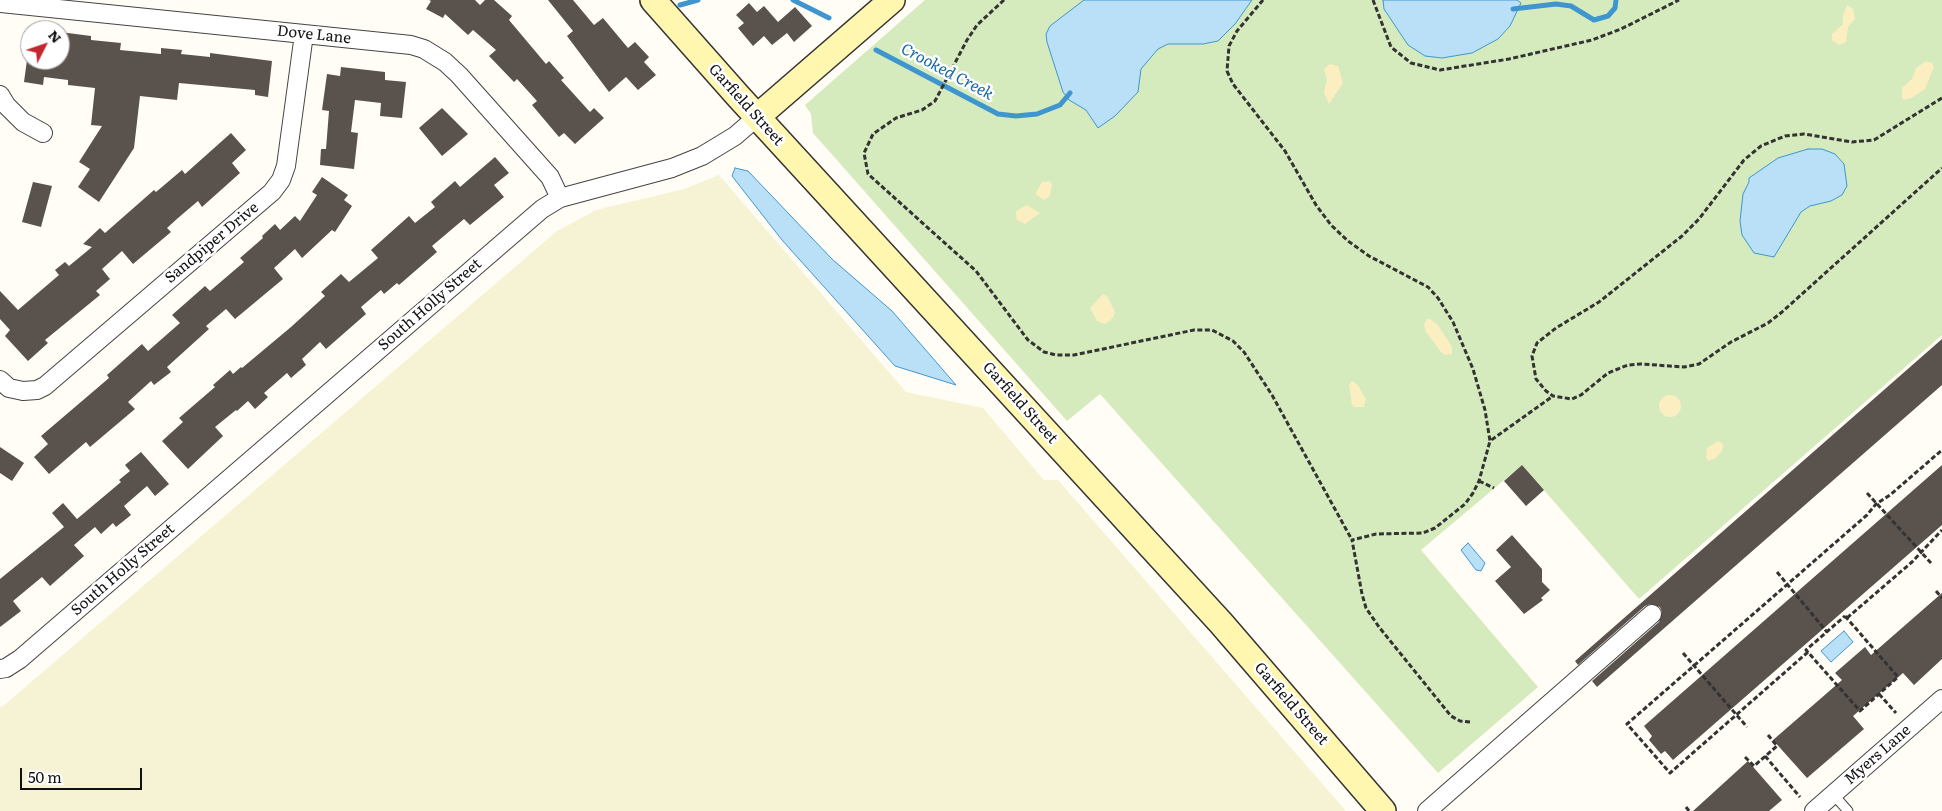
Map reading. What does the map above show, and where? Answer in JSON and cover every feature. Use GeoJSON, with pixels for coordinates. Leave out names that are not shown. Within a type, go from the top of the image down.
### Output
{"type":"FeatureCollection","features":[{"type":"Feature","properties":{"kind":"main road","name":"Garfield Street"},"geometry":{"type":"LineString","coordinates":[[652,0],[757,118],[1221,623],[1383,811]]}},
{"type":"Feature","properties":{"kind":"main road","name":"South Holly Street"},"geometry":{"type":"LineString","coordinates":[[757,118],[892,0]]}},
{"type":"Feature","properties":{"kind":"street","name":"Dove Lane"},"geometry":{"type":"LineString","coordinates":[[0,3],[411,45],[434,54],[459,75],[550,177],[560,198]]}},
{"type":"Feature","properties":{"kind":"street","name":"Sandpiper Drive"},"geometry":{"type":"LineString","coordinates":[[0,380],[9,388],[23,391],[37,390],[45,386],[272,192],[281,180],[286,166],[304,34]]}},
{"type":"Feature","properties":{"kind":"street"},"geometry":{"type":"LineString","coordinates":[[0,95],[6,105],[23,122],[44,133]]}},
{"type":"Feature","properties":{"kind":"street","name":"South Holly Street"},"geometry":{"type":"LineString","coordinates":[[0,669],[6,668],[20,658],[542,209],[560,198],[672,168],[702,156],[735,136],[757,118]]}},
{"type":"Feature","properties":{"kind":"street"},"geometry":{"type":"LineString","coordinates":[[1427,811],[1652,614]]}},
{"type":"Feature","properties":{"kind":"street","name":"Myers Lane"},"geometry":{"type":"LineString","coordinates":[[1814,811],[1942,699]]}},
{"type":"Feature","properties":{"kind":"lane"},"geometry":{"type":"LineString","coordinates":[[1834,794],[1848,811]]}},
{"type":"Feature","properties":{"kind":"path"},"geometry":{"type":"LineString","coordinates":[[1004,0],[977,25],[946,77],[940,94],[929,106],[896,118],[873,134],[864,153],[868,174],[976,270],[1028,340],[1044,352],[1056,355],[1074,355],[1194,330],[1212,330],[1234,341],[1244,352],[1272,394],[1352,540],[1366,608],[1379,627],[1451,716],[1460,721],[1470,722]]}},
{"type":"Feature","properties":{"kind":"path"},"geometry":{"type":"LineString","coordinates":[[1263,0],[1237,31],[1229,46],[1227,70],[1233,84],[1285,151],[1299,178],[1331,225],[1368,256],[1410,276],[1428,287],[1438,298],[1453,322],[1473,369],[1485,410],[1490,441],[1479,481],[1464,504],[1435,528],[1423,533],[1376,534],[1352,540]]}},
{"type":"Feature","properties":{"kind":"path"},"geometry":{"type":"LineString","coordinates":[[1373,0],[1391,47],[1411,63],[1440,70],[1509,59],[1592,40],[1621,29],[1679,0]]}},
{"type":"Feature","properties":{"kind":"path"},"geometry":{"type":"LineString","coordinates":[[1942,98],[1874,140],[1852,142],[1804,134],[1785,136],[1761,146],[1744,160],[1698,219],[1682,236],[1599,302],[1556,328],[1537,343],[1532,356],[1536,379],[1553,396],[1572,399],[1581,395],[1608,373],[1628,365],[1641,364],[1677,367],[1698,364],[1731,342],[1768,323],[1782,312],[1942,168]]}},
{"type":"Feature","properties":{"kind":"path"},"geometry":{"type":"LineString","coordinates":[[1490,441],[1553,396]]}},
{"type":"Feature","properties":{"kind":"path"},"geometry":{"type":"LineString","coordinates":[[1942,450],[1890,495],[1876,504],[1867,515],[1627,724],[1670,773],[1808,652],[1806,650],[1845,616],[1847,618],[1942,530]]}},
{"type":"Feature","properties":{"kind":"path"},"geometry":{"type":"LineString","coordinates":[[1479,481],[1494,488]]}},
{"type":"Feature","properties":{"kind":"path"},"geometry":{"type":"LineString","coordinates":[[1867,493],[1931,564]]}},
{"type":"Feature","properties":{"kind":"path"},"geometry":{"type":"LineString","coordinates":[[1777,572],[1827,632]]}},
{"type":"Feature","properties":{"kind":"path"},"geometry":{"type":"LineString","coordinates":[[1936,591],[1942,598]]}},
{"type":"Feature","properties":{"kind":"path"},"geometry":{"type":"LineString","coordinates":[[1808,652],[1860,712],[1898,677],[1847,618]]}},
{"type":"Feature","properties":{"kind":"path"},"geometry":{"type":"LineString","coordinates":[[1683,653],[1747,727]]}},
{"type":"Feature","properties":{"kind":"path"},"geometry":{"type":"LineString","coordinates":[[1879,694],[1896,714]]}},
{"type":"Feature","properties":{"kind":"path"},"geometry":{"type":"LineString","coordinates":[[1745,757],[1754,766],[1777,746],[1768,735]]}},
{"type":"Feature","properties":{"kind":"path"},"geometry":{"type":"LineString","coordinates":[[1765,756],[1800,797]]}},
{"type":"Feature","properties":{"kind":"path"},"geometry":{"type":"LineString","coordinates":[[1686,807],[1689,811]]}},
{"type":"Feature","properties":{"kind":"shaded area"},"geometry":{"type":"Polygon","coordinates":[[[719,175],[906,392],[983,408],[1044,480],[1058,480],[1346,811],[0,811],[0,706],[2,707],[557,231],[596,210],[684,189],[719,175]]]}},
{"type":"Feature","properties":{"kind":"green space"},"geometry":{"type":"Polygon","coordinates":[[[925,0],[1942,0],[1942,335],[1639,599],[1522,465],[1421,550],[1538,687],[1438,773],[1100,394],[1067,421],[813,133],[811,114],[805,105],[925,0]]]}},
{"type":"Feature","properties":{"kind":"sand"},"geometry":{"type":"Polygon","coordinates":[[[1847,5],[1853,9],[1855,19],[1848,27],[1846,42],[1839,45],[1832,40],[1832,34],[1843,24],[1843,15],[1847,5]]]}},
{"type":"Feature","properties":{"kind":"sand"},"geometry":{"type":"Polygon","coordinates":[[[1926,61],[1932,63],[1934,67],[1925,89],[1913,97],[1904,100],[1902,98],[1902,88],[1912,79],[1916,68],[1926,61]]]}},
{"type":"Feature","properties":{"kind":"sand"},"geometry":{"type":"Polygon","coordinates":[[[1330,64],[1338,66],[1343,83],[1329,104],[1324,93],[1327,79],[1324,69],[1330,64]]]}},
{"type":"Feature","properties":{"kind":"sand"},"geometry":{"type":"Polygon","coordinates":[[[1049,181],[1052,184],[1050,196],[1044,200],[1035,194],[1042,182],[1049,181]]]}},
{"type":"Feature","properties":{"kind":"sand"},"geometry":{"type":"Polygon","coordinates":[[[1027,205],[1040,213],[1025,224],[1017,220],[1016,211],[1027,205]]]}},
{"type":"Feature","properties":{"kind":"sand"},"geometry":{"type":"Polygon","coordinates":[[[1103,294],[1107,296],[1115,312],[1113,318],[1105,324],[1097,321],[1090,308],[1103,294]]]}},
{"type":"Feature","properties":{"kind":"sand"},"geometry":{"type":"Polygon","coordinates":[[[1427,319],[1438,325],[1452,347],[1452,354],[1445,355],[1441,352],[1426,332],[1424,325],[1427,319]]]}},
{"type":"Feature","properties":{"kind":"sand"},"geometry":{"type":"Polygon","coordinates":[[[1352,381],[1357,384],[1366,399],[1364,407],[1352,405],[1349,385],[1352,381]]]}},
{"type":"Feature","properties":{"kind":"sand"},"geometry":{"type":"Polygon","coordinates":[[[1670,395],[1680,402],[1681,406],[1674,416],[1670,417],[1660,410],[1659,406],[1666,396],[1670,395]]]}},
{"type":"Feature","properties":{"kind":"sand"},"geometry":{"type":"Polygon","coordinates":[[[1718,441],[1723,444],[1722,451],[1716,458],[1708,461],[1706,458],[1707,448],[1718,441]]]}},
{"type":"Feature","properties":{"kind":"water"},"geometry":{"type":"Polygon","coordinates":[[[1084,0],[1252,0],[1235,24],[1218,41],[1203,44],[1168,44],[1158,49],[1141,69],[1138,92],[1115,116],[1098,128],[1086,110],[1069,100],[1063,92],[1046,34],[1050,26],[1084,0]]]}},
{"type":"Feature","properties":{"kind":"water"},"geometry":{"type":"Polygon","coordinates":[[[1383,0],[1517,0],[1521,3],[1510,26],[1498,39],[1472,53],[1442,58],[1425,56],[1408,45],[1384,9],[1383,0]]]}},
{"type":"Feature","properties":{"kind":"water"},"geometry":{"type":"Polygon","coordinates":[[[1808,149],[1822,149],[1835,154],[1844,164],[1847,186],[1842,195],[1831,201],[1810,206],[1801,212],[1774,257],[1754,253],[1742,235],[1740,221],[1743,194],[1749,178],[1778,158],[1808,149]]]}},
{"type":"Feature","properties":{"kind":"water"},"geometry":{"type":"Polygon","coordinates":[[[735,168],[748,171],[832,259],[892,311],[956,385],[895,366],[782,240],[732,176],[735,168]]]}},
{"type":"Feature","properties":{"kind":"water"},"geometry":{"type":"Polygon","coordinates":[[[1468,543],[1485,563],[1481,571],[1476,570],[1461,550],[1468,543]]]}},
{"type":"Feature","properties":{"kind":"water"},"geometry":{"type":"Polygon","coordinates":[[[1844,631],[1853,642],[1831,662],[1821,651],[1844,631]]]}},
{"type":"Feature","properties":{"kind":"building"},"geometry":{"type":"Polygon","coordinates":[[[429,0],[475,0],[480,5],[485,0],[494,0],[512,16],[509,20],[546,64],[549,61],[564,78],[561,80],[590,112],[594,108],[604,118],[575,144],[564,133],[559,137],[532,105],[537,101],[517,79],[514,82],[489,56],[496,50],[473,30],[468,35],[445,14],[443,18],[426,9],[431,1],[429,0]]]}},
{"type":"Feature","properties":{"kind":"building"},"geometry":{"type":"Polygon","coordinates":[[[548,0],[573,0],[594,25],[603,18],[628,48],[635,42],[649,57],[644,62],[656,75],[638,90],[626,77],[609,92],[567,36],[573,31],[548,0]]]}},
{"type":"Feature","properties":{"kind":"building"},"geometry":{"type":"Polygon","coordinates":[[[749,3],[757,12],[764,6],[778,22],[795,7],[812,26],[794,42],[787,33],[772,45],[764,36],[753,46],[738,28],[744,23],[736,15],[749,3]]]}},
{"type":"Feature","properties":{"kind":"building"},"geometry":{"type":"Polygon","coordinates":[[[70,33],[91,36],[91,40],[121,43],[120,50],[161,54],[161,48],[182,50],[181,54],[210,57],[210,53],[272,61],[268,97],[255,95],[255,90],[179,83],[177,100],[140,96],[134,148],[99,202],[78,187],[90,169],[79,162],[102,126],[91,125],[95,88],[68,85],[68,80],[44,77],[43,85],[24,82],[26,70],[70,70],[70,33]]]}},
{"type":"Feature","properties":{"kind":"building"},"geometry":{"type":"Polygon","coordinates":[[[341,67],[385,72],[385,80],[406,82],[402,118],[380,116],[381,103],[355,100],[351,132],[358,133],[354,169],[320,165],[321,149],[326,149],[329,111],[322,110],[327,74],[340,76],[341,67]]]}},
{"type":"Feature","properties":{"kind":"building"},"geometry":{"type":"Polygon","coordinates":[[[442,108],[468,134],[442,156],[419,128],[442,108]]]}},
{"type":"Feature","properties":{"kind":"building"},"geometry":{"type":"Polygon","coordinates":[[[231,133],[246,150],[232,163],[240,173],[202,207],[198,201],[178,218],[167,228],[171,232],[133,264],[122,251],[102,269],[110,279],[96,291],[100,295],[45,340],[48,343],[28,361],[5,336],[10,330],[0,319],[0,291],[18,310],[59,275],[55,270],[65,262],[69,266],[92,247],[83,244],[100,228],[105,233],[154,190],[156,192],[182,170],[185,174],[231,133]]]}},
{"type":"Feature","properties":{"kind":"building"},"geometry":{"type":"Polygon","coordinates":[[[495,157],[509,173],[494,185],[504,197],[470,225],[464,219],[432,246],[437,252],[399,285],[397,283],[384,294],[381,290],[361,307],[366,314],[326,349],[320,342],[302,359],[306,365],[291,378],[287,373],[264,393],[268,397],[255,409],[248,401],[215,427],[223,436],[188,469],[162,441],[183,422],[179,418],[215,387],[213,385],[230,370],[233,374],[242,368],[291,327],[325,296],[321,292],[341,274],[349,282],[378,258],[371,250],[409,216],[415,223],[435,207],[431,202],[455,181],[460,187],[495,157]]]}},
{"type":"Feature","properties":{"kind":"building"},"geometry":{"type":"Polygon","coordinates":[[[322,177],[348,195],[344,200],[352,206],[335,232],[332,230],[302,258],[295,249],[274,268],[283,279],[235,319],[226,309],[206,326],[209,329],[167,367],[171,372],[154,385],[151,381],[128,402],[135,409],[90,447],[86,442],[49,474],[34,457],[48,444],[41,436],[109,378],[107,375],[142,344],[148,351],[180,323],[172,315],[205,286],[210,291],[244,262],[240,258],[263,238],[262,236],[275,224],[280,230],[295,216],[300,221],[317,195],[312,192],[322,177]]]}},
{"type":"Feature","properties":{"kind":"building"},"geometry":{"type":"Polygon","coordinates":[[[33,182],[52,186],[41,227],[22,222],[33,182]]]}},
{"type":"Feature","properties":{"kind":"building"},"geometry":{"type":"Polygon","coordinates":[[[1942,339],[1942,385],[1597,687],[1592,681],[1659,622],[1662,612],[1660,607],[1650,604],[1645,606],[1578,665],[1575,661],[1942,339]]]}},
{"type":"Feature","properties":{"kind":"building"},"geometry":{"type":"Polygon","coordinates":[[[0,447],[24,463],[12,481],[0,473],[0,447]]]}},
{"type":"Feature","properties":{"kind":"building"},"geometry":{"type":"Polygon","coordinates":[[[141,452],[169,484],[155,496],[147,486],[124,506],[131,515],[116,527],[113,523],[101,534],[95,527],[74,545],[84,556],[50,586],[42,577],[13,601],[21,611],[0,627],[0,579],[64,527],[52,513],[63,503],[77,519],[121,482],[119,480],[130,471],[125,465],[141,452]]]}},
{"type":"Feature","properties":{"kind":"building"},"geometry":{"type":"Polygon","coordinates":[[[1522,465],[1544,490],[1526,506],[1504,481],[1522,465]]]}},
{"type":"Feature","properties":{"kind":"building"},"geometry":{"type":"Polygon","coordinates":[[[1942,465],[1942,525],[1673,760],[1665,751],[1661,754],[1649,740],[1652,736],[1644,726],[1942,465]]]}},
{"type":"Feature","properties":{"kind":"building"},"geometry":{"type":"Polygon","coordinates":[[[1512,535],[1542,569],[1542,582],[1550,590],[1541,598],[1543,600],[1524,614],[1495,581],[1511,567],[1496,550],[1512,535]]]}},
{"type":"Feature","properties":{"kind":"building"},"geometry":{"type":"Polygon","coordinates":[[[1942,593],[1942,659],[1914,685],[1903,673],[1853,716],[1864,729],[1807,778],[1773,740],[1842,680],[1835,673],[1865,647],[1871,655],[1942,593]]]}},
{"type":"Feature","properties":{"kind":"building"},"geometry":{"type":"Polygon","coordinates":[[[1748,761],[1782,800],[1769,811],[1693,811],[1748,761]]]}},
{"type":"Feature","properties":{"kind":"waterway"},"geometry":{"type":"LineString","coordinates":[[680,5],[698,0]]}},
{"type":"Feature","properties":{"kind":"waterway"},"geometry":{"type":"LineString","coordinates":[[793,0],[829,18]]}},
{"type":"Feature","properties":{"kind":"waterway","name":"Crooked Creek"},"geometry":{"type":"LineString","coordinates":[[1513,9],[1556,4],[1571,6],[1594,20],[1608,16],[1615,8],[1616,0]]}},
{"type":"Feature","properties":{"kind":"waterway","name":"Crooked Creek"},"geometry":{"type":"LineString","coordinates":[[876,50],[998,114],[1016,116],[1037,114],[1060,105],[1070,93]]}}]}
